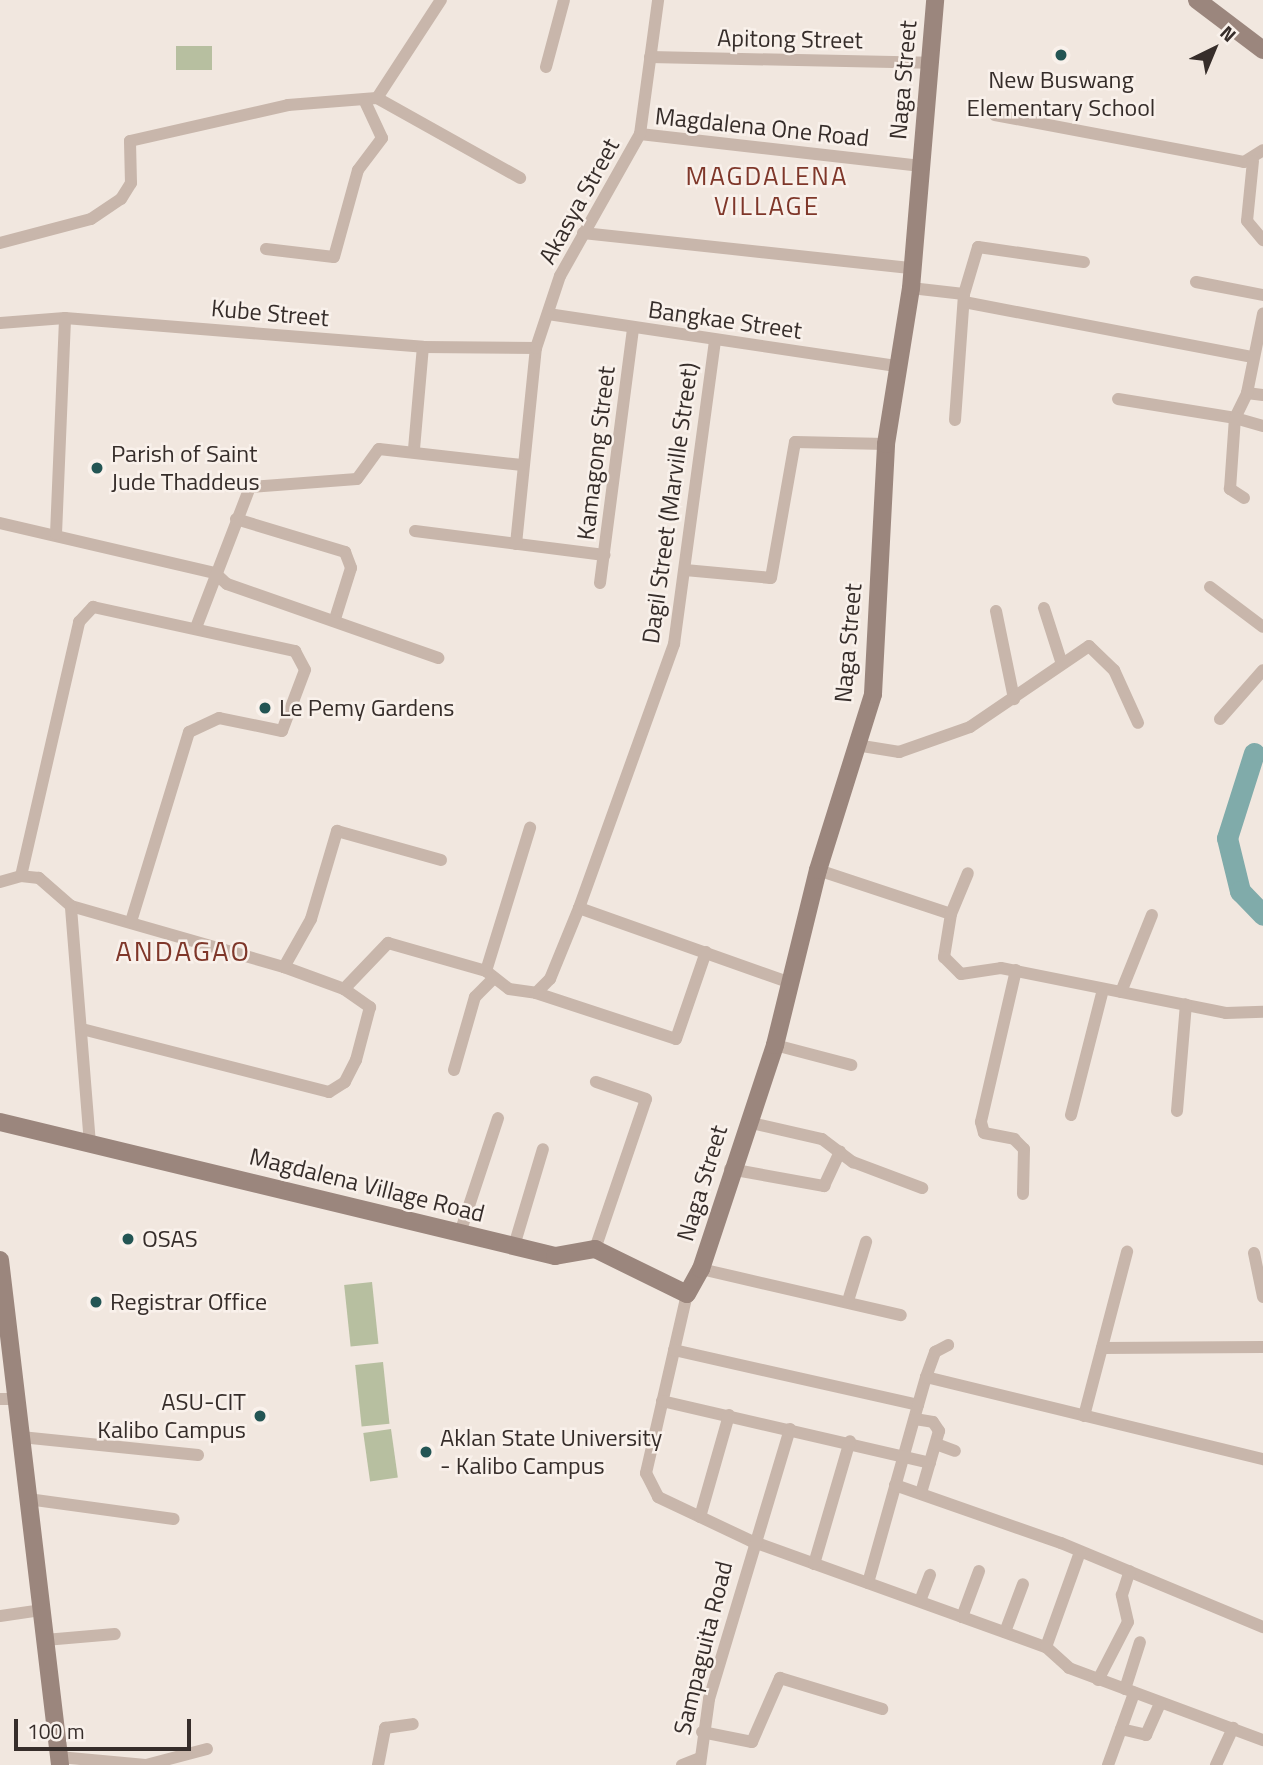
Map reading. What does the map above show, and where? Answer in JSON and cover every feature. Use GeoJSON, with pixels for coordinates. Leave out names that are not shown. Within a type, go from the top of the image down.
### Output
{"type":"FeatureCollection","features":[{"type":"Feature","properties":{"kind":"street"},"geometry":{"type":"LineString","coordinates":[[371,100],[441,0]]}},
{"type":"Feature","properties":{"kind":"street"},"geometry":{"type":"LineString","coordinates":[[546,66],[564,0]]}},
{"type":"Feature","properties":{"kind":"street","name":"Akasya Street"},"geometry":{"type":"LineString","coordinates":[[516,544],[522,465],[531,435],[536,348],[583,233],[640,134],[658,0]]}},
{"type":"Feature","properties":{"kind":"street","name":"Naga Street"},"geometry":{"type":"LineString","coordinates":[[701,1269],[730,1169],[775,1045],[818,870],[873,694],[886,444],[896,366],[911,288],[934,0]]}},
{"type":"Feature","properties":{"kind":"street"},"geometry":{"type":"LineString","coordinates":[[1197,0],[1263,50]]}},
{"type":"Feature","properties":{"kind":"street","name":"Apitong Street"},"geometry":{"type":"LineString","coordinates":[[650,57],[929,62]]}},
{"type":"Feature","properties":{"kind":"street"},"geometry":{"type":"LineString","coordinates":[[265,249],[334,257],[358,170],[382,138],[371,100]]}},
{"type":"Feature","properties":{"kind":"street"},"geometry":{"type":"LineString","coordinates":[[0,243],[91,219],[121,199],[131,183],[130,141],[288,104],[371,100],[520,178]]}},
{"type":"Feature","properties":{"kind":"street"},"geometry":{"type":"LineString","coordinates":[[995,116],[1253,161]]}},
{"type":"Feature","properties":{"kind":"street","name":"Magdalena One Road"},"geometry":{"type":"LineString","coordinates":[[640,134],[921,166]]}},
{"type":"Feature","properties":{"kind":"street"},"geometry":{"type":"LineString","coordinates":[[1263,150],[1253,161],[1247,221],[1263,240]]}},
{"type":"Feature","properties":{"kind":"street"},"geometry":{"type":"LineString","coordinates":[[583,233],[912,268]]}},
{"type":"Feature","properties":{"kind":"street"},"geometry":{"type":"LineString","coordinates":[[955,421],[964,298],[978,247],[1084,262]]}},
{"type":"Feature","properties":{"kind":"street"},"geometry":{"type":"LineString","coordinates":[[1196,282],[1263,295]]}},
{"type":"Feature","properties":{"kind":"street"},"geometry":{"type":"LineString","coordinates":[[911,288],[1253,356]]}},
{"type":"Feature","properties":{"kind":"street","name":"Bangkae Street"},"geometry":{"type":"LineString","coordinates":[[548,314],[896,366]]}},
{"type":"Feature","properties":{"kind":"street"},"geometry":{"type":"LineString","coordinates":[[1244,498],[1230,489],[1235,418],[1247,393],[1263,314]]}},
{"type":"Feature","properties":{"kind":"street"},"geometry":{"type":"LineString","coordinates":[[56,534],[65,318]]}},
{"type":"Feature","properties":{"kind":"street","name":"Kube Street"},"geometry":{"type":"LineString","coordinates":[[0,323],[65,318],[423,347],[536,348]]}},
{"type":"Feature","properties":{"kind":"street","name":"Kamagong Street"},"geometry":{"type":"LineString","coordinates":[[600,583],[633,328]]}},
{"type":"Feature","properties":{"kind":"street","name":"Dagil Street (Marville Street)"},"geometry":{"type":"LineString","coordinates":[[536,993],[550,979],[579,908],[674,644],[715,340]]}},
{"type":"Feature","properties":{"kind":"street"},"geometry":{"type":"LineString","coordinates":[[414,449],[423,347]]}},
{"type":"Feature","properties":{"kind":"street"},"geometry":{"type":"LineString","coordinates":[[1247,393],[1263,394]]}},
{"type":"Feature","properties":{"kind":"street"},"geometry":{"type":"LineString","coordinates":[[1118,399],[1235,418],[1263,426]]}},
{"type":"Feature","properties":{"kind":"street"},"geometry":{"type":"LineString","coordinates":[[685,570],[771,578],[795,442],[886,444]]}},
{"type":"Feature","properties":{"kind":"street"},"geometry":{"type":"LineString","coordinates":[[197,625],[250,487],[357,479],[379,449],[414,449],[522,465]]}},
{"type":"Feature","properties":{"kind":"street"},"geometry":{"type":"LineString","coordinates":[[236,519],[345,552],[351,568],[335,619]]}},
{"type":"Feature","properties":{"kind":"street"},"geometry":{"type":"LineString","coordinates":[[0,523],[215,573],[227,584],[335,619],[438,658]]}},
{"type":"Feature","properties":{"kind":"street"},"geometry":{"type":"LineString","coordinates":[[415,531],[604,555]]}},
{"type":"Feature","properties":{"kind":"street"},"geometry":{"type":"LineString","coordinates":[[1210,587],[1263,627]]}},
{"type":"Feature","properties":{"kind":"street"},"geometry":{"type":"LineString","coordinates":[[20,876],[82,615],[100,606],[197,625],[295,651],[304,670],[282,731],[219,718],[189,732],[131,922]]}},
{"type":"Feature","properties":{"kind":"street"},"geometry":{"type":"LineString","coordinates":[[1044,608],[1061,661]]}},
{"type":"Feature","properties":{"kind":"street"},"geometry":{"type":"LineString","coordinates":[[996,611],[1014,699]]}},
{"type":"Feature","properties":{"kind":"street"},"geometry":{"type":"LineString","coordinates":[[856,746],[899,752],[929,744],[1014,699],[1079,648],[1101,653],[1138,723]]}},
{"type":"Feature","properties":{"kind":"street"},"geometry":{"type":"LineString","coordinates":[[1220,719],[1263,670]]}},
{"type":"Feature","properties":{"kind":"street"},"geometry":{"type":"LineString","coordinates":[[454,1070],[475,997],[490,975],[530,828]]}},
{"type":"Feature","properties":{"kind":"street"},"geometry":{"type":"LineString","coordinates":[[284,967],[311,919],[337,831],[441,860]]}},
{"type":"Feature","properties":{"kind":"street"},"geometry":{"type":"LineString","coordinates":[[818,870],[951,914]]}},
{"type":"Feature","properties":{"kind":"street"},"geometry":{"type":"LineString","coordinates":[[968,873],[951,914],[944,957],[952,969],[973,975],[1016,970],[1226,1013],[1263,1012]]}},
{"type":"Feature","properties":{"kind":"street"},"geometry":{"type":"LineString","coordinates":[[0,882],[20,876],[39,878],[71,906],[284,967],[344,989],[365,1000],[369,1023],[345,1082],[328,1092],[81,1029]]}},
{"type":"Feature","properties":{"kind":"street"},"geometry":{"type":"LineString","coordinates":[[71,906],[90,1144]]}},
{"type":"Feature","properties":{"kind":"street"},"geometry":{"type":"LineString","coordinates":[[579,908],[791,983]]}},
{"type":"Feature","properties":{"kind":"street"},"geometry":{"type":"LineString","coordinates":[[1121,992],[1152,915]]}},
{"type":"Feature","properties":{"kind":"street"},"geometry":{"type":"LineString","coordinates":[[344,989],[388,943],[490,975],[517,993],[536,993],[676,1039],[706,952]]}},
{"type":"Feature","properties":{"kind":"street"},"geometry":{"type":"LineString","coordinates":[[1016,970],[981,1122],[984,1133],[1014,1139],[1024,1149],[1023,1194]]}},
{"type":"Feature","properties":{"kind":"street"},"geometry":{"type":"LineString","coordinates":[[1071,1115],[1103,989]]}},
{"type":"Feature","properties":{"kind":"street"},"geometry":{"type":"LineString","coordinates":[[1177,1111],[1185,1004]]}},
{"type":"Feature","properties":{"kind":"street"},"geometry":{"type":"LineString","coordinates":[[775,1045],[851,1065]]}},
{"type":"Feature","properties":{"kind":"street"},"geometry":{"type":"LineString","coordinates":[[596,1082],[646,1099],[594,1249],[687,1294]]}},
{"type":"Feature","properties":{"kind":"street"},"geometry":{"type":"LineString","coordinates":[[460,1233],[498,1118]]}},
{"type":"Feature","properties":{"kind":"street","name":"Magdalena Village Road"},"geometry":{"type":"LineString","coordinates":[[0,1122],[555,1256],[594,1249]]}},
{"type":"Feature","properties":{"kind":"street"},"geometry":{"type":"LineString","coordinates":[[747,1122],[822,1139],[840,1152],[922,1188]]}},
{"type":"Feature","properties":{"kind":"street"},"geometry":{"type":"LineString","coordinates":[[514,1246],[543,1149]]}},
{"type":"Feature","properties":{"kind":"street"},"geometry":{"type":"LineString","coordinates":[[730,1169],[824,1186],[840,1152]]}},
{"type":"Feature","properties":{"kind":"street"},"geometry":{"type":"LineString","coordinates":[[848,1301],[866,1242]]}},
{"type":"Feature","properties":{"kind":"street"},"geometry":{"type":"LineString","coordinates":[[1084,1416],[1127,1252]]}},
{"type":"Feature","properties":{"kind":"street"},"geometry":{"type":"LineString","coordinates":[[1254,1253],[1263,1297]]}},
{"type":"Feature","properties":{"kind":"street"},"geometry":{"type":"LineString","coordinates":[[0,1260],[8,1399],[21,1437],[59,1761],[146,1765],[207,1749]]}},
{"type":"Feature","properties":{"kind":"street"},"geometry":{"type":"LineString","coordinates":[[901,1315],[701,1269],[687,1294],[662,1401],[648,1486],[700,1517],[751,1541],[1046,1647],[1069,1668],[1263,1740]]}},
{"type":"Feature","properties":{"kind":"street"},"geometry":{"type":"LineString","coordinates":[[868,1583],[902,1454],[926,1377],[935,1352],[948,1345]]}},
{"type":"Feature","properties":{"kind":"street"},"geometry":{"type":"LineString","coordinates":[[1102,1348],[1263,1347]]}},
{"type":"Feature","properties":{"kind":"street"},"geometry":{"type":"LineString","coordinates":[[674,1350],[918,1405]]}},
{"type":"Feature","properties":{"kind":"street"},"geometry":{"type":"LineString","coordinates":[[926,1377],[1263,1459]]}},
{"type":"Feature","properties":{"kind":"street"},"geometry":{"type":"LineString","coordinates":[[662,1401],[850,1441],[930,1463]]}},
{"type":"Feature","properties":{"kind":"street"},"geometry":{"type":"LineString","coordinates":[[700,1517],[729,1415]]}},
{"type":"Feature","properties":{"kind":"street"},"geometry":{"type":"LineString","coordinates":[[915,1419],[938,1426],[936,1444],[921,1493]]}},
{"type":"Feature","properties":{"kind":"street","name":"Sampaguita Road"},"geometry":{"type":"LineString","coordinates":[[699,1762],[702,1732],[751,1541],[790,1429]]}},
{"type":"Feature","properties":{"kind":"street"},"geometry":{"type":"LineString","coordinates":[[21,1437],[198,1455]]}},
{"type":"Feature","properties":{"kind":"street"},"geometry":{"type":"LineString","coordinates":[[814,1564],[850,1441]]}},
{"type":"Feature","properties":{"kind":"street"},"geometry":{"type":"LineString","coordinates":[[936,1444],[955,1451]]}},
{"type":"Feature","properties":{"kind":"street"},"geometry":{"type":"LineString","coordinates":[[895,1485],[1130,1571],[1263,1627]]}},
{"type":"Feature","properties":{"kind":"street"},"geometry":{"type":"LineString","coordinates":[[28,1499],[174,1519]]}},
{"type":"Feature","properties":{"kind":"street"},"geometry":{"type":"LineString","coordinates":[[1046,1647],[1080,1552]]}},
{"type":"Feature","properties":{"kind":"street"},"geometry":{"type":"LineString","coordinates":[[962,1616],[979,1571]]}},
{"type":"Feature","properties":{"kind":"street"},"geometry":{"type":"LineString","coordinates":[[1098,1680],[1128,1622],[1122,1595],[1130,1571]]}},
{"type":"Feature","properties":{"kind":"street"},"geometry":{"type":"LineString","coordinates":[[920,1601],[930,1575]]}},
{"type":"Feature","properties":{"kind":"street"},"geometry":{"type":"LineString","coordinates":[[1005,1632],[1023,1584]]}},
{"type":"Feature","properties":{"kind":"street"},"geometry":{"type":"LineString","coordinates":[[0,1616],[41,1610]]}},
{"type":"Feature","properties":{"kind":"street"},"geometry":{"type":"LineString","coordinates":[[45,1640],[115,1634]]}},
{"type":"Feature","properties":{"kind":"street"},"geometry":{"type":"LineString","coordinates":[[1108,1765],[1121,1729],[1140,1642]]}},
{"type":"Feature","properties":{"kind":"street"},"geometry":{"type":"LineString","coordinates":[[702,1732],[752,1742],[780,1678],[882,1709]]}},
{"type":"Feature","properties":{"kind":"street"},"geometry":{"type":"LineString","coordinates":[[1121,1729],[1146,1735],[1160,1703]]}},
{"type":"Feature","properties":{"kind":"street"},"geometry":{"type":"LineString","coordinates":[[378,1765],[384,1728],[413,1724]]}},
{"type":"Feature","properties":{"kind":"street"},"geometry":{"type":"LineString","coordinates":[[1216,1765],[1233,1728]]}},
{"type":"Feature","properties":{"kind":"street"},"geometry":{"type":"LineString","coordinates":[[682,1765],[699,1762]]}},
{"type":"Feature","properties":{"kind":"green space"},"geometry":{"type":"Polygon","coordinates":[[[176,46],[212,46],[212,70],[176,70],[176,46]]]}},
{"type":"Feature","properties":{"kind":"green space"},"geometry":{"type":"Polygon","coordinates":[[[372,1282],[378,1344],[351,1347],[344,1285],[372,1282]]]}},
{"type":"Feature","properties":{"kind":"green space"},"geometry":{"type":"Polygon","coordinates":[[[383,1362],[389,1424],[362,1427],[355,1365],[383,1362]]]}},
{"type":"Feature","properties":{"kind":"green space"},"geometry":{"type":"Polygon","coordinates":[[[391,1429],[398,1478],[370,1481],[363,1433],[391,1429]]]}},
{"type":"Feature","properties":{"kind":"waterway"},"geometry":{"type":"LineString","coordinates":[[1254,753],[1227,838],[1240,891],[1263,915]]}},
{"type":"Feature","properties":{"kind":"place","name":"New Buswang Elementary School"},"geometry":{"type":"Point","coordinates":[1061,55]}},
{"type":"Feature","properties":{"kind":"place","name":"Parish of Saint Jude Thaddeus"},"geometry":{"type":"Point","coordinates":[97,468]}},
{"type":"Feature","properties":{"kind":"place","name":"Le Pemy Gardens"},"geometry":{"type":"Point","coordinates":[265,708]}},
{"type":"Feature","properties":{"kind":"place","name":"OSAS"},"geometry":{"type":"Point","coordinates":[128,1239]}},
{"type":"Feature","properties":{"kind":"place","name":"Registrar Office"},"geometry":{"type":"Point","coordinates":[96,1302]}},
{"type":"Feature","properties":{"kind":"place","name":"ASU-CIT Kalibo Campus"},"geometry":{"type":"Point","coordinates":[260,1416]}},
{"type":"Feature","properties":{"kind":"place","name":"Aklan State University - Kalibo Campus"},"geometry":{"type":"Point","coordinates":[426,1452]}},
{"type":"Feature","properties":{"kind":"district","name":"MAGDALENA VILLAGE"},"geometry":{"type":"Point","coordinates":[767,191]}},
{"type":"Feature","properties":{"kind":"district","name":"ANDAGAO"},"geometry":{"type":"Point","coordinates":[183,951]}}]}
